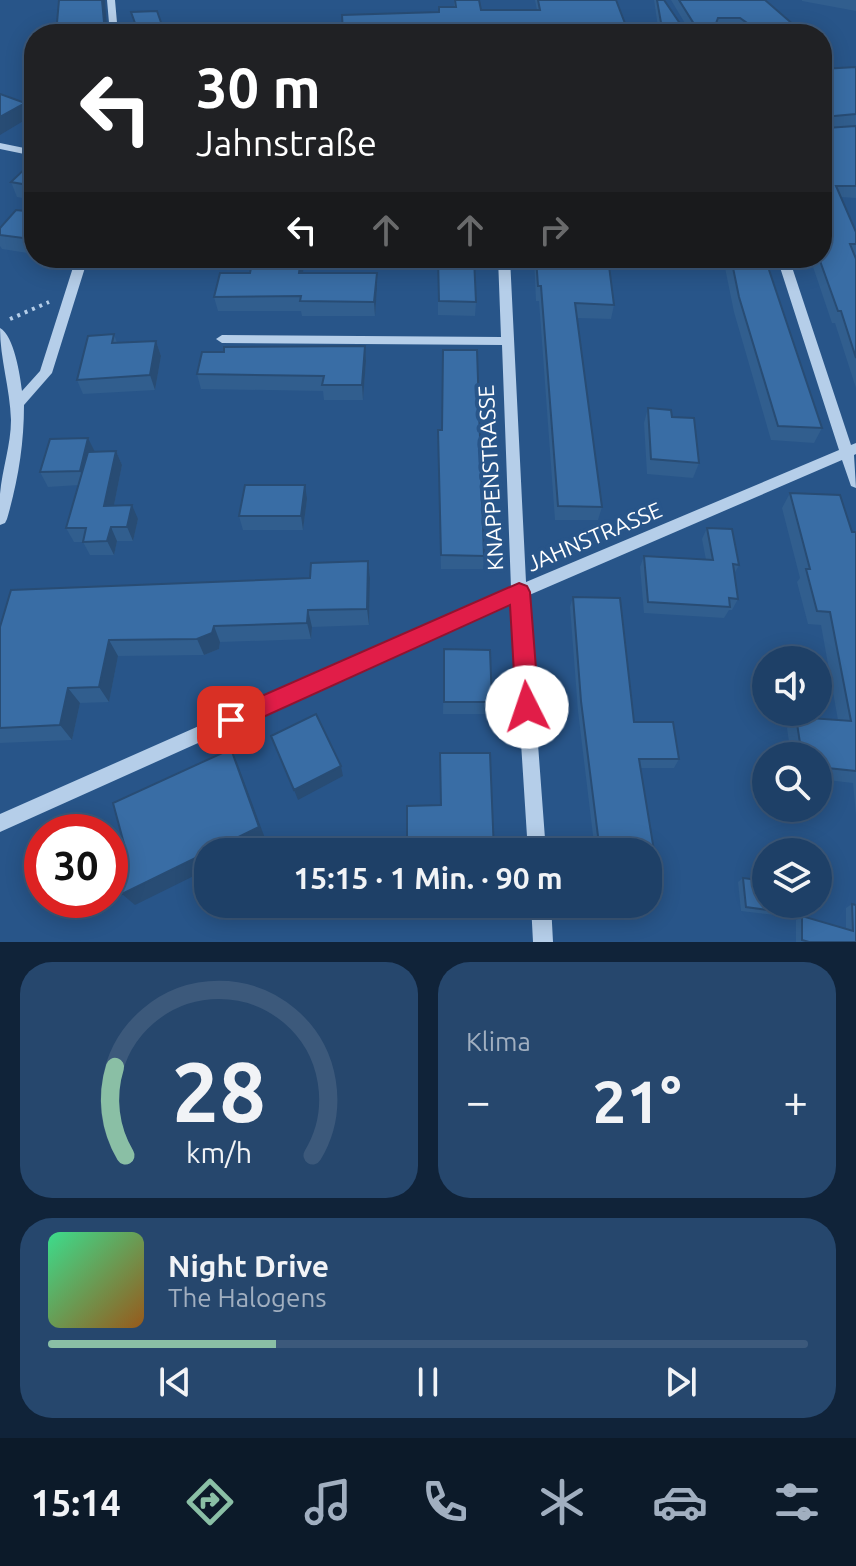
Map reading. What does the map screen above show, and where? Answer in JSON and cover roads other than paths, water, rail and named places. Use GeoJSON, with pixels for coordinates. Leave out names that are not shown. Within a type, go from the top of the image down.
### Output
{"type":"FeatureCollection","features":[{"type":"Feature","properties":{"kind":"street"},"geometry":{"type":"LineString","coordinates":[[111,0],[113,24]]}},
{"type":"Feature","properties":{"kind":"street"},"geometry":{"type":"LineString","coordinates":[[0,146],[24,151]]}},
{"type":"Feature","properties":{"kind":"street"},"geometry":{"type":"LineString","coordinates":[[19,402],[46,373],[79,268]]}},
{"type":"Feature","properties":{"kind":"street","name":"KNAPPENSTRASSE"},"geometry":{"type":"LineString","coordinates":[[504,268],[519,592],[536,838]]}},
{"type":"Feature","properties":{"kind":"street"},"geometry":{"type":"LineString","coordinates":[[787,268],[851,450],[856,482]]}},
{"type":"Feature","properties":{"kind":"street"},"geometry":{"type":"LineString","coordinates":[[0,332],[13,363],[19,402],[9,490],[0,519]]}},
{"type":"Feature","properties":{"kind":"street"},"geometry":{"type":"LineString","coordinates":[[222,339],[508,341]]}},
{"type":"Feature","properties":{"kind":"street","name":"JAHNSTRASSE"},"geometry":{"type":"LineString","coordinates":[[0,823],[519,592],[851,450]]}},
{"type":"Feature","properties":{"kind":"street"},"geometry":{"type":"LineString","coordinates":[[542,918],[543,942]]}}]}
